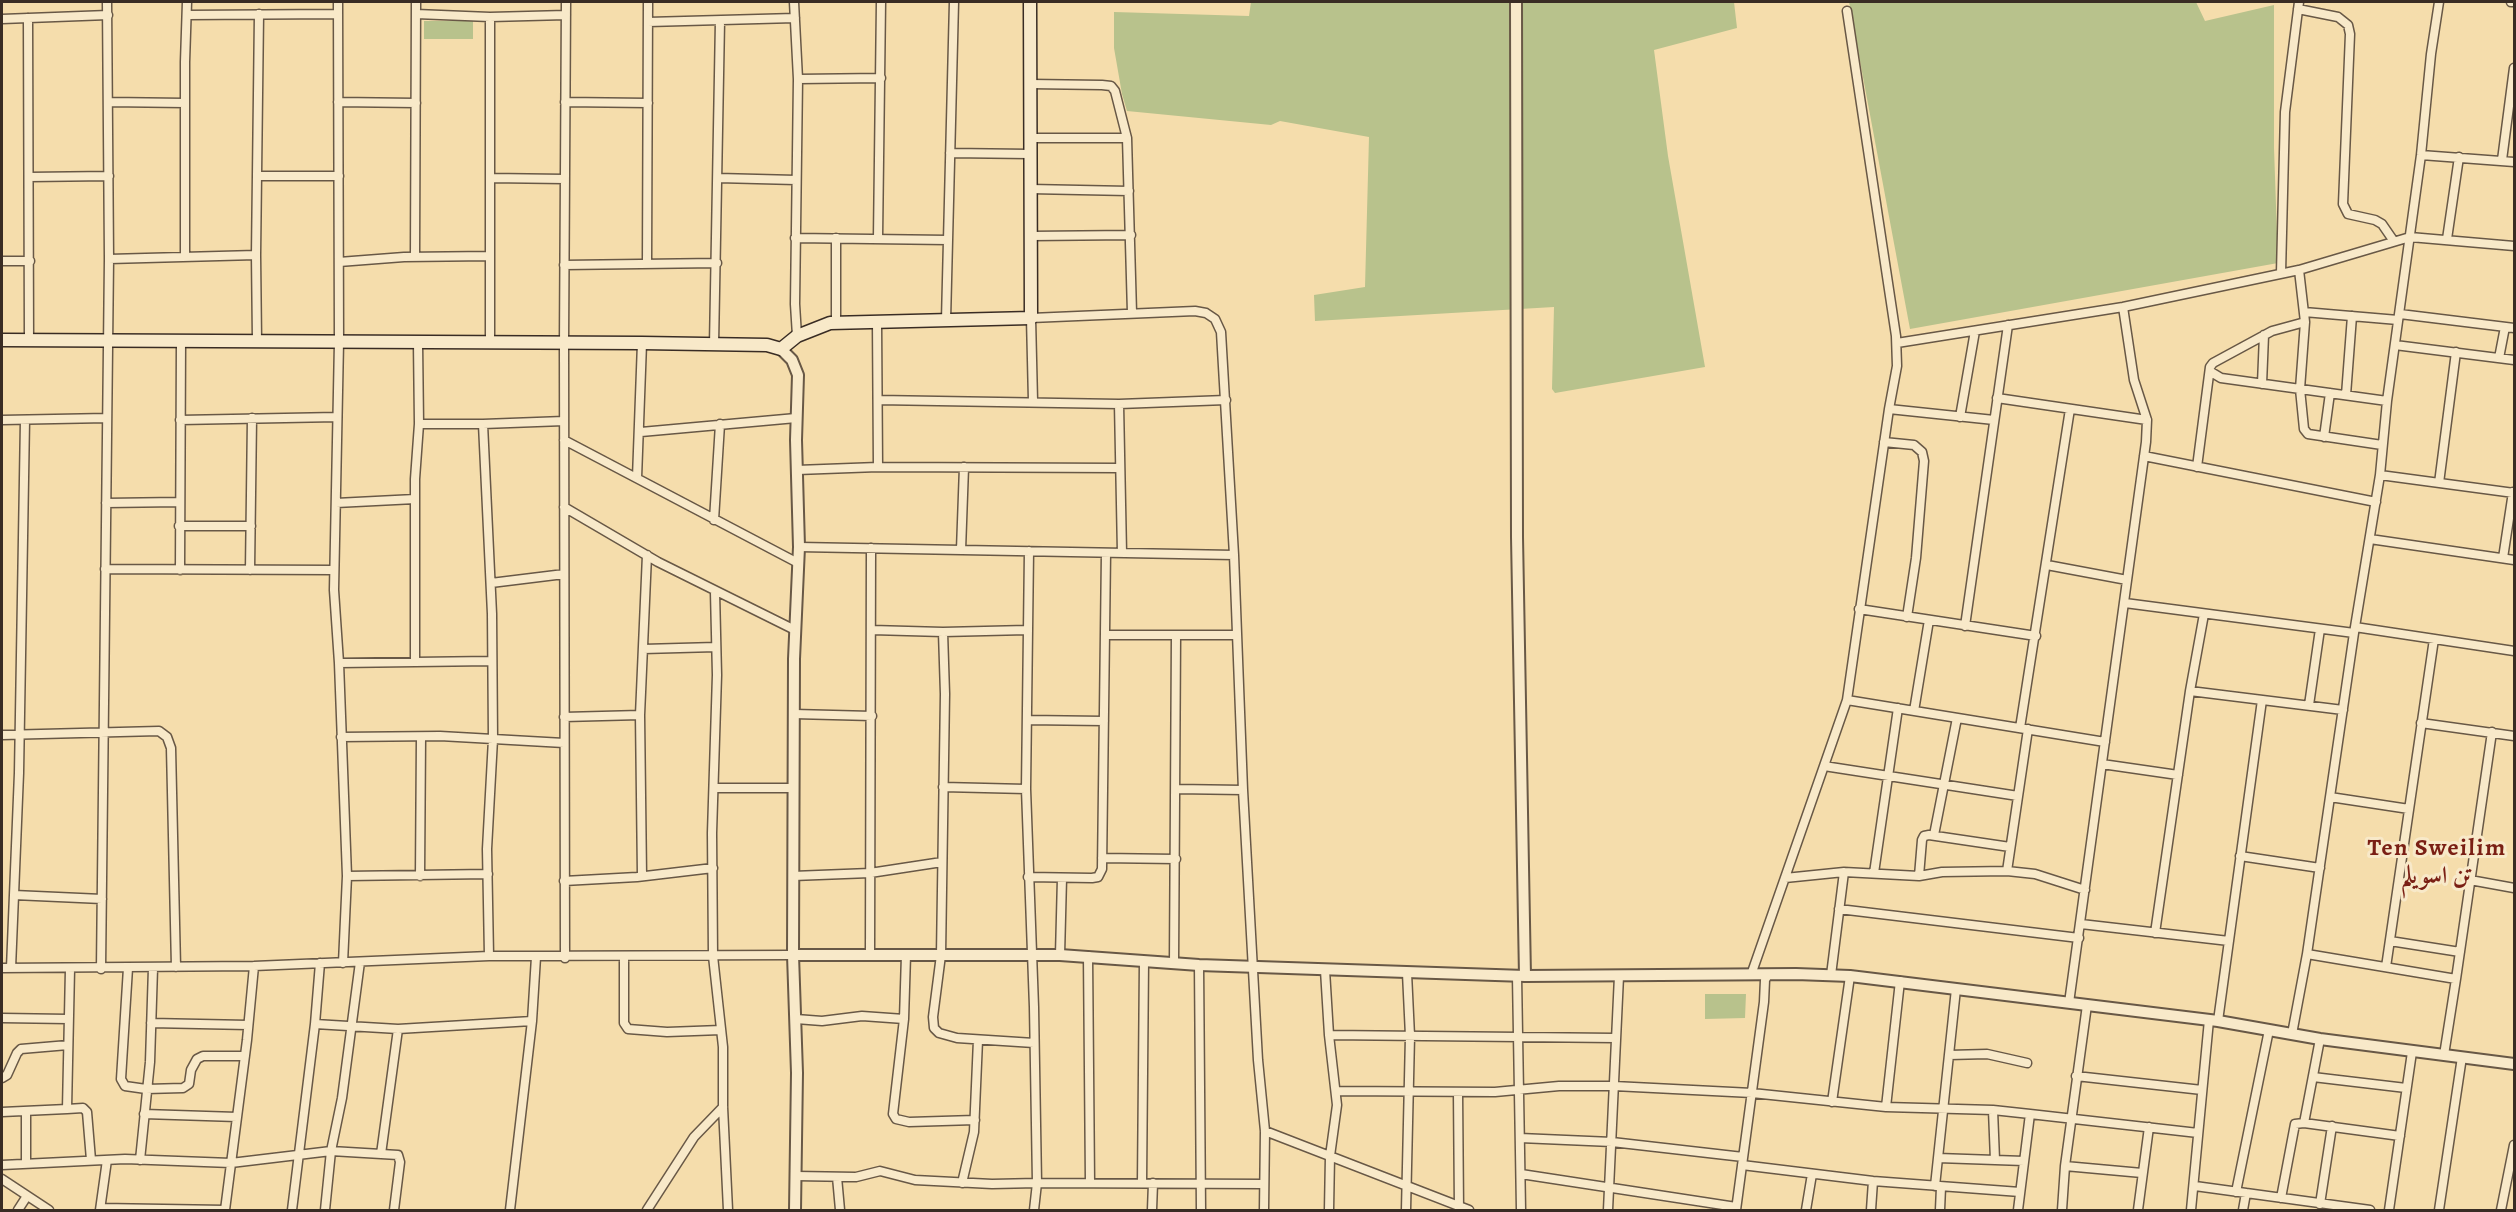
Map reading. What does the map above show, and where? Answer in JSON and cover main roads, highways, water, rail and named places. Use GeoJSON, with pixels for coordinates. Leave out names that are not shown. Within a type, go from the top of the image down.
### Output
{"type":"FeatureCollection","features":[{"type":"Feature","properties":{"kind":"main road"},"geometry":{"type":"LineString","coordinates":[[2,340],[642,344],[772,346],[781,349],[797,336],[824,324],[1031,318],[1030,2]]}},
{"type":"Feature","properties":{"kind":"district","name":"Ten Sweilim تن اسويلم"},"geometry":{"type":"Point","coordinates":[2437,863]}}]}
